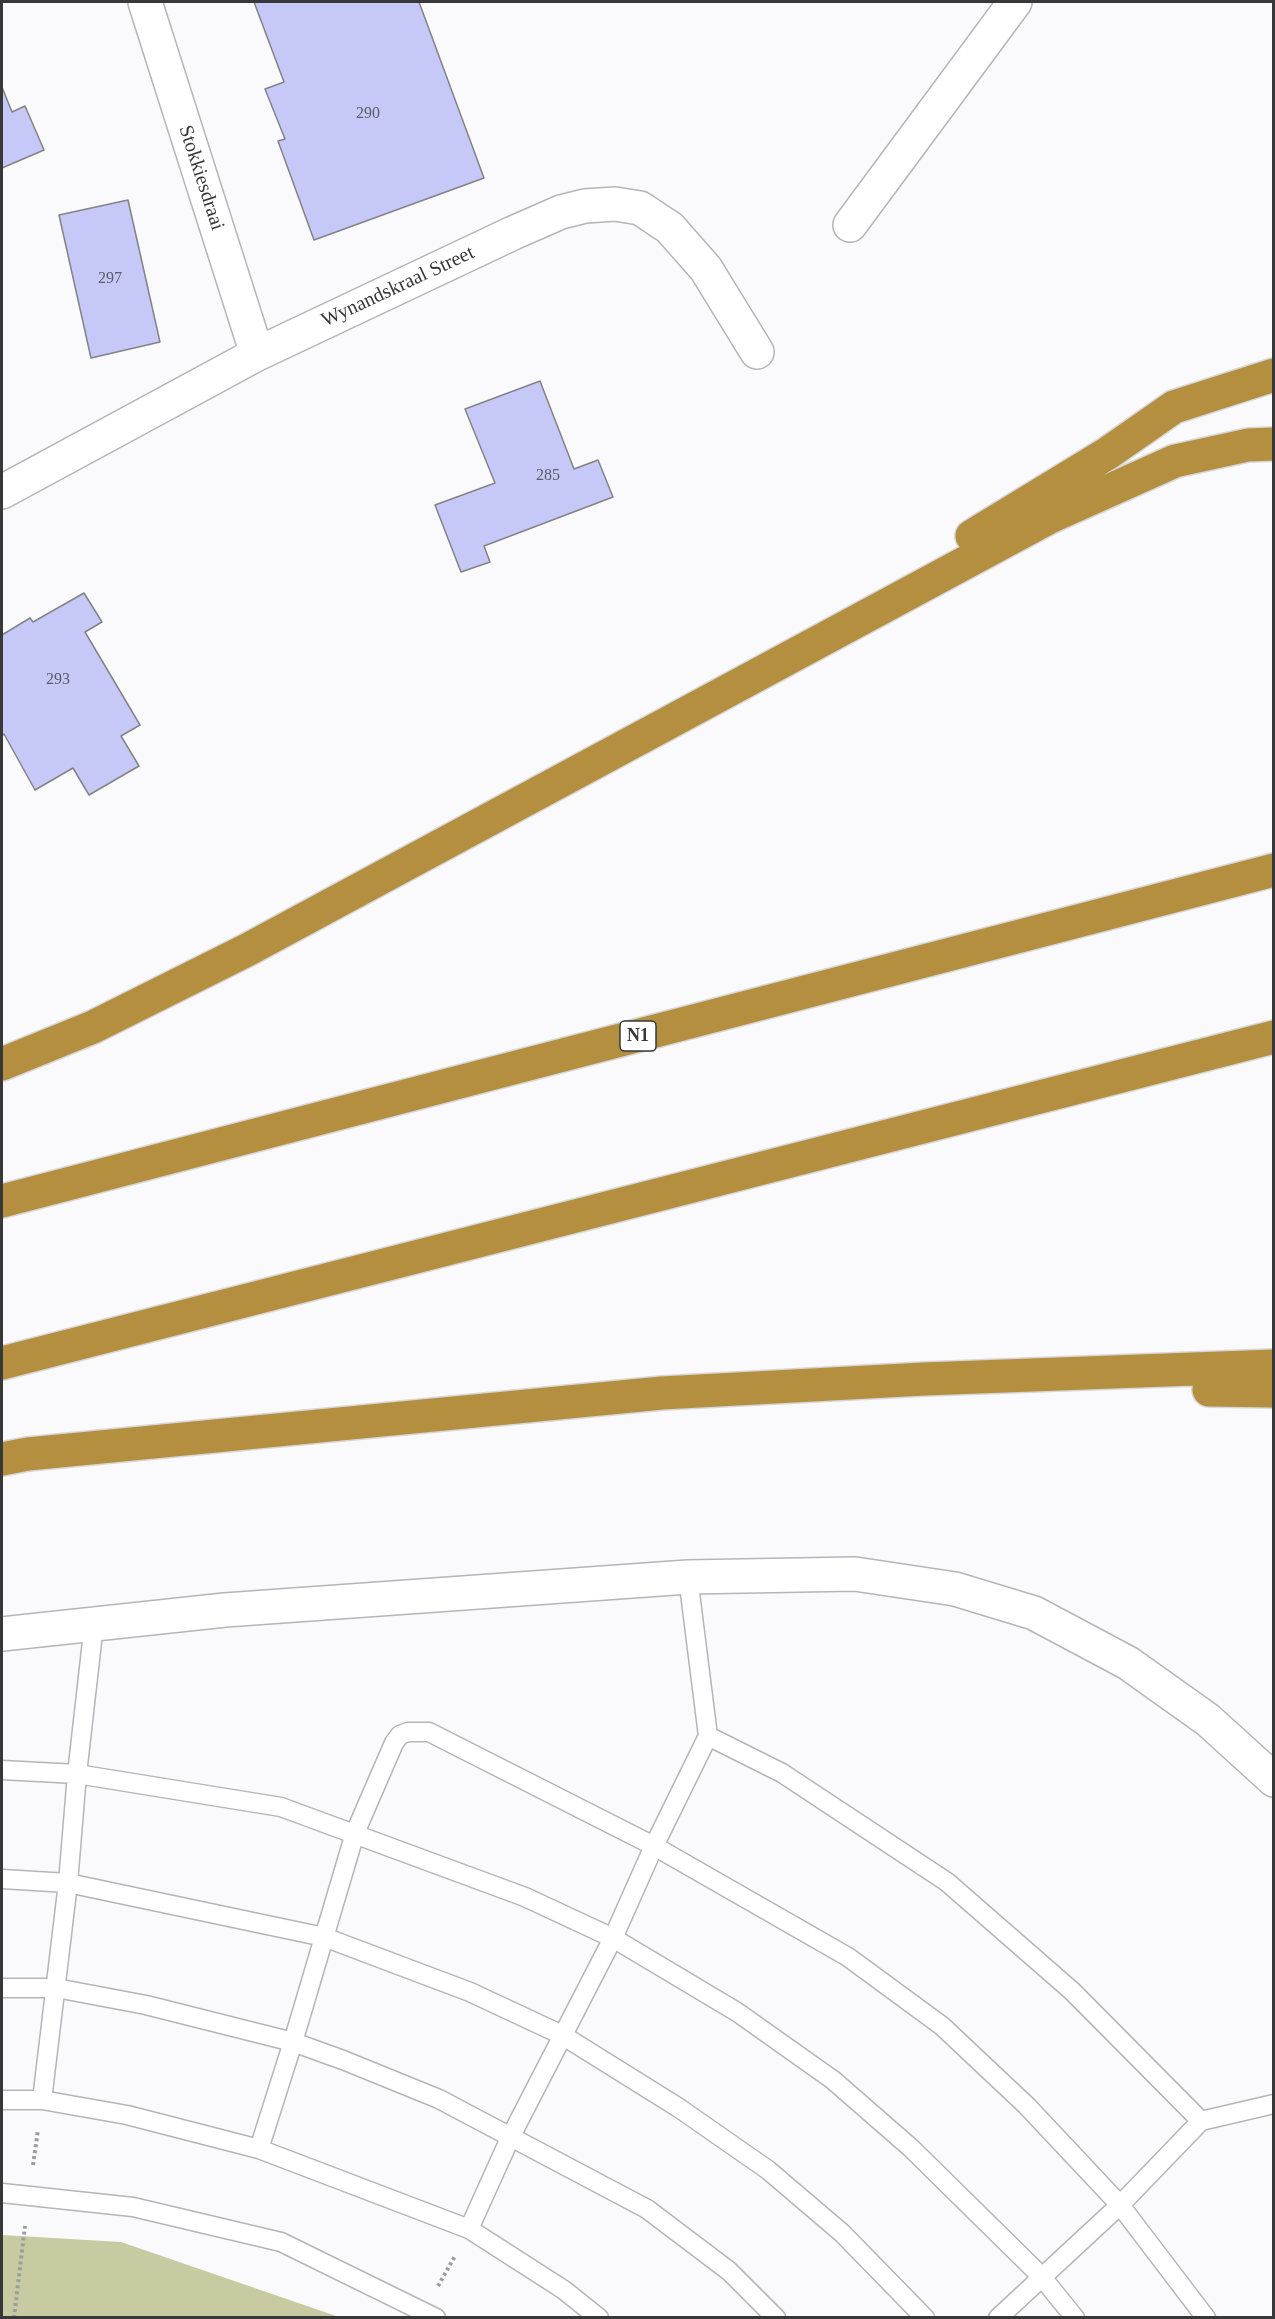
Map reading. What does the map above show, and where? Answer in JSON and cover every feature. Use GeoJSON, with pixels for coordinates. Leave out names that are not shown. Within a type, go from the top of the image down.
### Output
{"type":"FeatureCollection","features":[{"type":"Feature","properties":{"kind":"highway"},"geometry":{"type":"LineString","coordinates":[[637,740],[1108,453],[1174,407],[1274,375]]}},
{"type":"Feature","properties":{"kind":"highway"},"geometry":{"type":"LineString","coordinates":[[2,1064],[93,1027],[247,950],[1050,517],[1175,461],[1248,445],[1274,444]]}},
{"type":"Feature","properties":{"kind":"highway","name":"N1"},"geometry":{"type":"LineString","coordinates":[[2,1201],[1274,870]]}},
{"type":"Feature","properties":{"kind":"highway"},"geometry":{"type":"LineString","coordinates":[[2,1363],[1274,1037]]}},
{"type":"Feature","properties":{"kind":"highway"},"geometry":{"type":"LineString","coordinates":[[2,1459],[52,1451],[662,1393],[924,1378],[1266,1375]]}},
{"type":"Feature","properties":{"kind":"street","name":"Stokkiesdraai"},"geometry":{"type":"LineString","coordinates":[[145,2],[257,354]]}},
{"type":"Feature","properties":{"kind":"street"},"geometry":{"type":"LineString","coordinates":[[850,225],[1016,2]]}},
{"type":"Feature","properties":{"kind":"street","name":"Wynandskraal Street"},"geometry":{"type":"LineString","coordinates":[[2,492],[257,354],[561,213],[585,206],[615,204],[640,208],[670,228],[706,269],[757,352]]}},
{"type":"Feature","properties":{"kind":"street"},"geometry":{"type":"LineString","coordinates":[[2,1634],[225,1610],[688,1577],[855,1574],[955,1589],[1034,1613],[1128,1663],[1209,1720],[1274,1780]]}},
{"type":"Feature","properties":{"kind":"lane"},"geometry":{"type":"LineString","coordinates":[[469,2229],[511,2136],[613,1938],[654,1846],[708,1736],[688,1577]]}},
{"type":"Feature","properties":{"kind":"lane"},"geometry":{"type":"LineString","coordinates":[[42,2100],[68,1882],[77,1774],[94,1624]]}},
{"type":"Feature","properties":{"kind":"lane"},"geometry":{"type":"LineString","coordinates":[[259,2149],[355,1833],[394,1743],[400,1735],[418,1730],[429,1732],[654,1846],[848,1958],[942,2026],[1027,2106],[1120,2205],[1206,2318]]}},
{"type":"Feature","properties":{"kind":"lane"},"geometry":{"type":"LineString","coordinates":[[708,1736],[782,1773],[947,1882],[1072,1991],[1201,2121]]}},
{"type":"Feature","properties":{"kind":"lane"},"geometry":{"type":"LineString","coordinates":[[2,1770],[77,1774],[282,1807],[525,1896],[613,1938],[737,2012],[833,2080],[911,2148],[1041,2276],[1075,2318]]}},
{"type":"Feature","properties":{"kind":"lane"},"geometry":{"type":"LineString","coordinates":[[2,1879],[68,1882],[324,1937],[470,1992],[562,2035],[678,2108],[768,2170],[842,2233],[925,2318]]}},
{"type":"Feature","properties":{"kind":"lane"},"geometry":{"type":"LineString","coordinates":[[2,1988],[56,1988],[146,2005],[293,2043],[343,2060],[439,2099],[647,2209],[729,2271],[776,2318]]}},
{"type":"Feature","properties":{"kind":"lane"},"geometry":{"type":"LineString","coordinates":[[2,2100],[42,2100],[127,2115],[259,2149],[469,2229],[564,2290],[600,2318]]}},
{"type":"Feature","properties":{"kind":"lane"},"geometry":{"type":"LineString","coordinates":[[998,2318],[1120,2205],[1201,2121],[1274,2104]]}},
{"type":"Feature","properties":{"kind":"lane"},"geometry":{"type":"LineString","coordinates":[[2,2193],[133,2207],[281,2242],[430,2315]]}},
{"type":"Feature","properties":{"kind":"path"},"geometry":{"type":"LineString","coordinates":[[430,2315],[469,2229]]}},
{"type":"Feature","properties":{"kind":"green space"},"geometry":{"type":"Polygon","coordinates":[[[2,2235],[121,2242],[339,2317],[2,2317],[2,2235]]]}},
{"type":"Feature","properties":{"kind":"building"},"geometry":{"type":"Polygon","coordinates":[[[254,2],[419,2],[484,178],[314,240],[278,141],[285,139],[265,89],[284,82],[254,2]]]}},
{"type":"Feature","properties":{"kind":"building"},"geometry":{"type":"Polygon","coordinates":[[[2,87],[12,112],[25,106],[44,150],[2,168],[2,87]]]}},
{"type":"Feature","properties":{"kind":"building"},"geometry":{"type":"Polygon","coordinates":[[[128,200],[160,342],[91,358],[59,215],[128,200]]]}},
{"type":"Feature","properties":{"kind":"building"},"geometry":{"type":"Polygon","coordinates":[[[540,381],[574,469],[598,460],[613,497],[484,546],[490,562],[461,572],[435,505],[495,483],[465,409],[540,381]]]}},
{"type":"Feature","properties":{"kind":"building"},"geometry":{"type":"Polygon","coordinates":[[[84,593],[102,622],[85,632],[140,725],[121,736],[139,766],[89,795],[73,768],[35,790],[4,734],[2,736],[2,635],[30,618],[33,622],[84,593]]]}}]}
